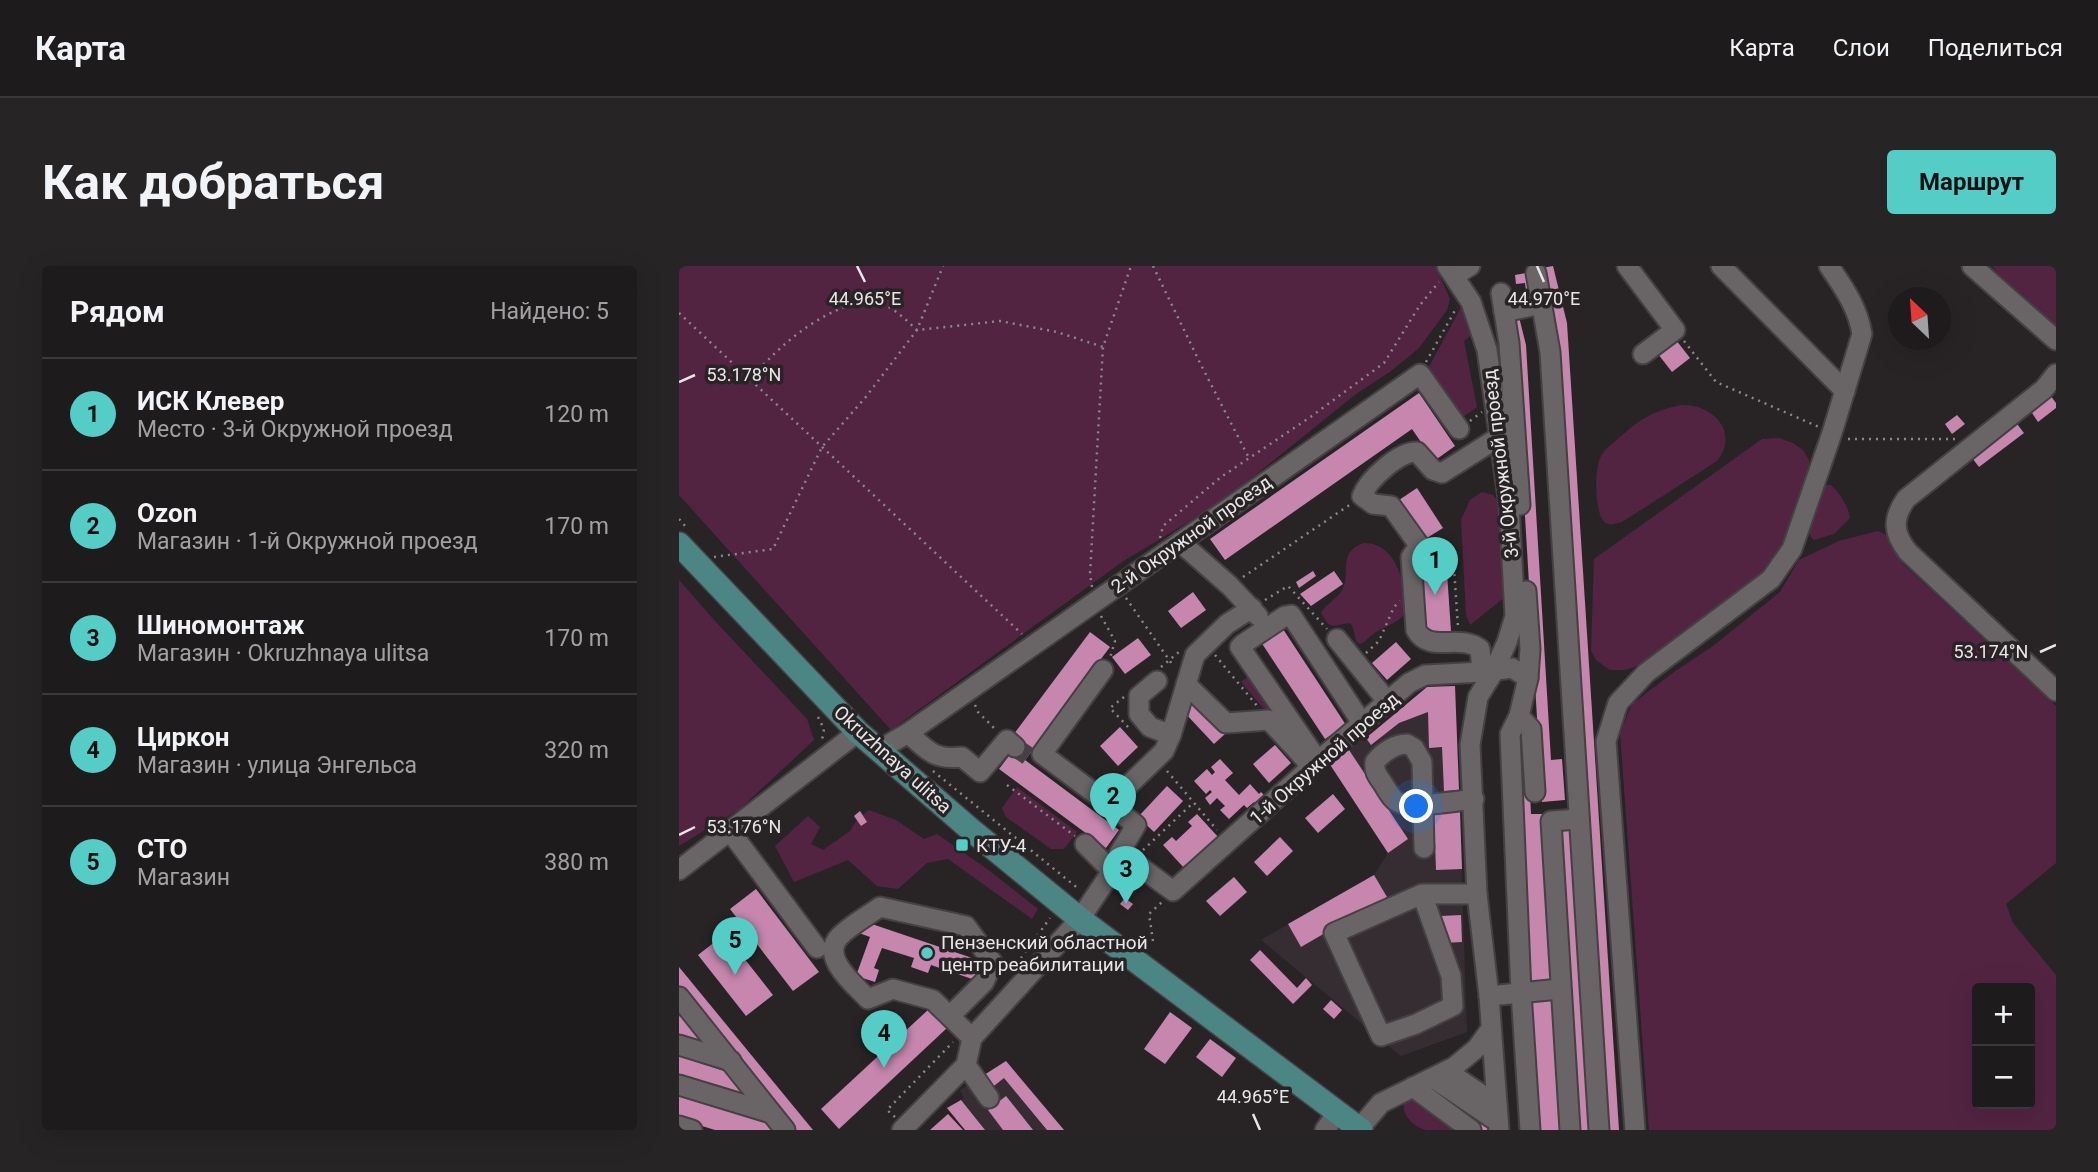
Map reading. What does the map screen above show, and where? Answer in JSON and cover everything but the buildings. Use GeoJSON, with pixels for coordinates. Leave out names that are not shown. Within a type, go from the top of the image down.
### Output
{"type":"FeatureCollection","features":[{"type":"Feature","properties":{"kind":"main road","name":"Okruzhnaya ulitsa"},"geometry":{"type":"LineString","coordinates":[[683,536],[858,732],[969,828],[1331,1121],[1360,1129]]}},
{"type":"Feature","properties":{"kind":"street"},"geometry":{"type":"LineString","coordinates":[[1627,266],[1675,330],[1643,354]]}},
{"type":"Feature","properties":{"kind":"street"},"geometry":{"type":"LineString","coordinates":[[1721,266],[1846,391]]}},
{"type":"Feature","properties":{"kind":"street"},"geometry":{"type":"LineString","coordinates":[[1635,1130],[1605,740],[1618,703],[1646,673],[1771,579],[1792,549],[1846,391],[1862,334],[1860,320],[1853,305],[1829,266]]}},
{"type":"Feature","properties":{"kind":"street"},"geometry":{"type":"LineString","coordinates":[[1972,266],[2056,340]]}},
{"type":"Feature","properties":{"kind":"street","name":"3-й Окружной проезд"},"geometry":{"type":"LineString","coordinates":[[1456,269],[1471,302],[1487,350],[1509,505],[1515,616],[1507,642],[1488,671],[1478,697],[1470,745],[1478,894],[1497,1111]]}},
{"type":"Feature","properties":{"kind":"street"},"geometry":{"type":"LineString","coordinates":[[1536,273],[1550,352],[1599,1130]]}},
{"type":"Feature","properties":{"kind":"street"},"geometry":{"type":"LineString","coordinates":[[1530,1130],[1510,734],[1519,716],[1528,678],[1530,649],[1509,343],[1502,303],[1542,304]]}},
{"type":"Feature","properties":{"kind":"street"},"geometry":{"type":"LineString","coordinates":[[1420,374],[1459,429]]}},
{"type":"Feature","properties":{"kind":"street","name":"2-й Окружной проезд"},"geometry":{"type":"LineString","coordinates":[[879,750],[908,733],[1420,374]]}},
{"type":"Feature","properties":{"kind":"street"},"geometry":{"type":"LineString","coordinates":[[2056,374],[2044,389],[1906,499],[1895,520],[1895,530],[1908,552],[2056,691]]}},
{"type":"Feature","properties":{"kind":"street"},"geometry":{"type":"LineString","coordinates":[[1488,671],[1480,649],[1472,643],[1427,642],[1420,638],[1416,631],[1411,557],[1421,548],[1391,506],[1373,504],[1362,496],[1369,482],[1411,452],[1422,455],[1433,471],[1442,473],[1499,437]]}},
{"type":"Feature","properties":{"kind":"street"},"geometry":{"type":"LineString","coordinates":[[1180,542],[1252,608],[1267,628]]}},
{"type":"Feature","properties":{"kind":"street"},"geometry":{"type":"LineString","coordinates":[[1109,804],[1164,751],[1195,655],[1227,625],[1252,608]]}},
{"type":"Feature","properties":{"kind":"street"},"geometry":{"type":"LineString","coordinates":[[1315,764],[1240,647],[1285,616],[1291,615],[1362,723]]}},
{"type":"Feature","properties":{"kind":"street"},"geometry":{"type":"LineString","coordinates":[[1337,639],[1387,701]]}},
{"type":"Feature","properties":{"kind":"street"},"geometry":{"type":"LineString","coordinates":[[1425,675],[1433,654],[1427,642]]}},
{"type":"Feature","properties":{"kind":"street","name":"1-й Окружной проезд"},"geometry":{"type":"LineString","coordinates":[[1173,891],[1409,683],[1425,675],[1511,668],[1528,678]]}},
{"type":"Feature","properties":{"kind":"street"},"geometry":{"type":"LineString","coordinates":[[908,733],[934,755],[945,759],[962,757],[980,772],[1023,749],[1103,670]]}},
{"type":"Feature","properties":{"kind":"street"},"geometry":{"type":"LineString","coordinates":[[1157,681],[1139,696],[1139,714],[1150,727],[1171,735]]}},
{"type":"Feature","properties":{"kind":"street"},"geometry":{"type":"LineString","coordinates":[[1186,684],[1226,723],[1269,720],[1315,764]]}},
{"type":"Feature","properties":{"kind":"street"},"geometry":{"type":"LineString","coordinates":[[1519,716],[1531,729],[1535,792]]}},
{"type":"Feature","properties":{"kind":"street"},"geometry":{"type":"LineString","coordinates":[[679,870],[858,732]]}},
{"type":"Feature","properties":{"kind":"street"},"geometry":{"type":"LineString","coordinates":[[901,1130],[966,1065],[972,1038],[1080,919],[1112,871],[1126,856],[1136,825],[1109,804],[1023,749]]}},
{"type":"Feature","properties":{"kind":"street"},"geometry":{"type":"LineString","coordinates":[[1424,848],[1423,803],[1474,799]]}},
{"type":"Feature","properties":{"kind":"street"},"geometry":{"type":"LineString","coordinates":[[1570,1130],[1551,821],[1579,819]]}},
{"type":"Feature","properties":{"kind":"street"},"geometry":{"type":"LineString","coordinates":[[730,831],[817,948]]}},
{"type":"Feature","properties":{"kind":"street"},"geometry":{"type":"LineString","coordinates":[[1085,844],[1112,871]]}},
{"type":"Feature","properties":{"kind":"street"},"geometry":{"type":"LineString","coordinates":[[1126,856],[1173,891]]}},
{"type":"Feature","properties":{"kind":"street"},"geometry":{"type":"LineString","coordinates":[[1422,894],[1451,976],[1453,1006],[1416,1024],[1381,1036],[1333,933],[1422,894],[1478,894]]}},
{"type":"Feature","properties":{"kind":"street"},"geometry":{"type":"LineString","coordinates":[[950,1016],[984,982],[993,963],[966,926],[880,907],[838,937],[834,953],[841,971],[868,999],[893,989],[933,1000],[972,1038]]}},
{"type":"Feature","properties":{"kind":"street"},"geometry":{"type":"LineString","coordinates":[[1489,996],[1560,989]]}},
{"type":"Feature","properties":{"kind":"street"},"geometry":{"type":"LineString","coordinates":[[679,997],[785,1130]]}},
{"type":"Feature","properties":{"kind":"street"},"geometry":{"type":"LineString","coordinates":[[1445,1072],[1477,1048],[1491,1029]]}},
{"type":"Feature","properties":{"kind":"street"},"geometry":{"type":"LineString","coordinates":[[679,1045],[731,1061]]}},
{"type":"Feature","properties":{"kind":"street"},"geometry":{"type":"LineString","coordinates":[[966,1065],[989,1098]]}},
{"type":"Feature","properties":{"kind":"street"},"geometry":{"type":"LineString","coordinates":[[1360,1129],[1381,1103],[1445,1072],[1472,1065],[1486,1073],[1497,1111]]}},
{"type":"Feature","properties":{"kind":"street"},"geometry":{"type":"LineString","coordinates":[[1445,1072],[1497,1111]]}},
{"type":"Feature","properties":{"kind":"street"},"geometry":{"type":"LineString","coordinates":[[679,1085],[771,1113]]}},
{"type":"Feature","properties":{"kind":"street"},"geometry":{"type":"LineString","coordinates":[[1413,1087],[1471,1130]]}},
{"type":"Feature","properties":{"kind":"street"},"geometry":{"type":"LineString","coordinates":[[679,1126],[692,1130]]}},
{"type":"Feature","properties":{"kind":"path"},"geometry":{"type":"LineString","coordinates":[[721,567],[712,557],[773,549],[822,447],[865,398],[918,330],[943,266]]}},
{"type":"Feature","properties":{"kind":"path"},"geometry":{"type":"LineString","coordinates":[[1103,670],[1115,640],[1095,602],[1090,574],[1103,347],[1131,266]]}},
{"type":"Feature","properties":{"kind":"path"},"geometry":{"type":"LineString","coordinates":[[1153,266],[1249,458]]}},
{"type":"Feature","properties":{"kind":"path"},"geometry":{"type":"LineString","coordinates":[[1155,560],[1163,526],[1221,477],[1384,363],[1420,305],[1456,269]]}},
{"type":"Feature","properties":{"kind":"path"},"geometry":{"type":"LineString","coordinates":[[1420,374],[1465,292]]}},
{"type":"Feature","properties":{"kind":"path"},"geometry":{"type":"LineString","coordinates":[[749,380],[773,353],[800,331],[835,311],[866,299],[895,309],[918,330],[1000,321],[1057,332],[1103,347]]}},
{"type":"Feature","properties":{"kind":"path"},"geometry":{"type":"LineString","coordinates":[[679,313],[1034,645]]}},
{"type":"Feature","properties":{"kind":"path"},"geometry":{"type":"LineString","coordinates":[[1675,330],[1716,383],[1846,439],[1981,439]]}},
{"type":"Feature","properties":{"kind":"path"},"geometry":{"type":"LineString","coordinates":[[679,519],[683,536]]}},
{"type":"Feature","properties":{"kind":"path"},"geometry":{"type":"LineString","coordinates":[[1421,548],[1447,548],[1453,553],[1459,641]]}},
{"type":"Feature","properties":{"kind":"path"},"geometry":{"type":"LineString","coordinates":[[1118,586],[1186,684]]}},
{"type":"Feature","properties":{"kind":"path"},"geometry":{"type":"LineString","coordinates":[[1356,662],[1379,641],[1394,607],[1413,588]]}},
{"type":"Feature","properties":{"kind":"path"},"geometry":{"type":"LineString","coordinates":[[1206,645],[1269,720]]}},
{"type":"Feature","properties":{"kind":"path"},"geometry":{"type":"LineString","coordinates":[[971,689],[972,700],[978,712],[1023,749]]}},
{"type":"Feature","properties":{"kind":"path"},"geometry":{"type":"LineString","coordinates":[[818,717],[824,729],[821,744]]}},
{"type":"Feature","properties":{"kind":"path"},"geometry":{"type":"LineString","coordinates":[[1157,759],[1227,843]]}},
{"type":"Feature","properties":{"kind":"path"},"geometry":{"type":"LineString","coordinates":[[930,769],[1084,893]]}},
{"type":"Feature","properties":{"kind":"path"},"geometry":{"type":"LineString","coordinates":[[1007,785],[1085,844]]}},
{"type":"Feature","properties":{"kind":"path"},"geometry":{"type":"LineString","coordinates":[[1126,856],[1194,802]]}},
{"type":"Feature","properties":{"kind":"path"},"geometry":{"type":"LineString","coordinates":[[1153,941],[1149,914],[1173,891]]}},
{"type":"Feature","properties":{"kind":"shaded area"},"geometry":{"type":"Polygon","coordinates":[[[679,266],[1441,266],[1437,270],[1450,299],[1447,310],[1419,348],[1356,394],[1223,501],[1122,562],[891,730],[679,495],[679,266]]]}},
{"type":"Feature","properties":{"kind":"shaded area"},"geometry":{"type":"Polygon","coordinates":[[[1987,266],[1999,274],[1992,266],[2056,266],[2056,335],[1983,270],[1987,266]]]}},
{"type":"Feature","properties":{"kind":"shaded area"},"geometry":{"type":"Polygon","coordinates":[[[1465,300],[1474,333],[1464,341],[1477,407],[1459,420],[1425,374],[1465,300]]]}},
{"type":"Feature","properties":{"kind":"shaded area"},"geometry":{"type":"Polygon","coordinates":[[[1681,405],[1703,409],[1720,422],[1726,440],[1717,461],[1622,522],[1606,523],[1599,511],[1596,491],[1597,471],[1603,453],[1642,420],[1681,405]]]}},
{"type":"Feature","properties":{"kind":"shaded area"},"geometry":{"type":"Polygon","coordinates":[[[1779,438],[1803,450],[1809,460],[1809,477],[1783,550],[1764,574],[1647,662],[1626,670],[1610,670],[1596,660],[1591,650],[1594,559],[1762,439],[1779,438]]]}},
{"type":"Feature","properties":{"kind":"shaded area"},"geometry":{"type":"Polygon","coordinates":[[[1825,485],[1831,485],[1840,496],[1850,518],[1834,534],[1814,540],[1808,529],[1808,522],[1815,501],[1825,485]]]}},
{"type":"Feature","properties":{"kind":"shaded area"},"geometry":{"type":"Polygon","coordinates":[[[1482,492],[1493,495],[1502,507],[1506,596],[1470,625],[1466,614],[1461,520],[1470,500],[1482,492]]]}},
{"type":"Feature","properties":{"kind":"shaded area"},"geometry":{"type":"Polygon","coordinates":[[[1878,531],[1890,537],[1903,564],[2056,706],[2056,863],[2006,904],[2013,923],[2056,975],[2056,1130],[1649,1130],[1620,733],[1632,704],[1713,646],[1780,592],[1799,560],[1839,541],[1878,531]]]}},
{"type":"Feature","properties":{"kind":"shaded area"},"geometry":{"type":"Polygon","coordinates":[[[1364,543],[1382,548],[1394,561],[1404,586],[1407,606],[1400,618],[1360,644],[1356,641],[1351,624],[1328,624],[1321,613],[1341,592],[1350,552],[1364,543]]]}},
{"type":"Feature","properties":{"kind":"shaded area"},"geometry":{"type":"Polygon","coordinates":[[[679,580],[807,719],[814,740],[740,809],[679,846],[679,580]]]}},
{"type":"Feature","properties":{"kind":"shaded area"},"geometry":{"type":"Polygon","coordinates":[[[1252,673],[1291,741],[1241,682],[1252,673]]]}},
{"type":"Feature","properties":{"kind":"shaded area"},"geometry":{"type":"Polygon","coordinates":[[[1455,686],[1467,1032],[1401,1056],[1261,940],[1374,875],[1388,853],[1329,763],[1393,717],[1427,687],[1455,686]]]}},
{"type":"Feature","properties":{"kind":"shaded area"},"geometry":{"type":"Polygon","coordinates":[[[1017,787],[1077,832],[1064,849],[1051,849],[1006,817],[1002,808],[1017,787]]]}},
{"type":"Feature","properties":{"kind":"shaded area"},"geometry":{"type":"Polygon","coordinates":[[[869,810],[896,820],[924,839],[937,834],[1038,909],[1032,919],[948,859],[927,863],[898,889],[877,886],[848,860],[794,882],[775,846],[808,816],[820,827],[811,844],[823,850],[850,831],[857,820],[869,810]]]}},
{"type":"Feature","properties":{"kind":"shaded area"},"geometry":{"type":"Polygon","coordinates":[[[1006,1061],[1064,1130],[965,1130],[947,1108],[964,1098],[960,1090],[1006,1061]]]}},
{"type":"Feature","properties":{"kind":"shaded area"},"geometry":{"type":"Polygon","coordinates":[[[1411,1097],[1461,1130],[1426,1130],[1417,1126],[1404,1111],[1404,1101],[1411,1097]]]}},
{"type":"Feature","properties":{"kind":"tunnel"},"geometry":{"type":"LineString","coordinates":[[1015,747],[1028,756]]}},
{"type":"Feature","properties":{"kind":"place","name":"ИСК Клевер"},"geometry":{"type":"Point","coordinates":[1435,595]}},
{"type":"Feature","properties":{"kind":"place","name":"Ozon"},"geometry":{"type":"Point","coordinates":[1113,831]}},
{"type":"Feature","properties":{"kind":"place","name":"КТУ-4"},"geometry":{"type":"Point","coordinates":[962,845]}},
{"type":"Feature","properties":{"kind":"place","name":"Шиномонтаж"},"geometry":{"type":"Point","coordinates":[1126,904]}},
{"type":"Feature","properties":{"kind":"place","name":"Пензенский областной центр реабилитации"},"geometry":{"type":"Point","coordinates":[927,953]}},
{"type":"Feature","properties":{"kind":"place","name":"СТО"},"geometry":{"type":"Point","coordinates":[735,975]}},
{"type":"Feature","properties":{"kind":"place","name":"Циркон"},"geometry":{"type":"Point","coordinates":[884,1068]}}]}
